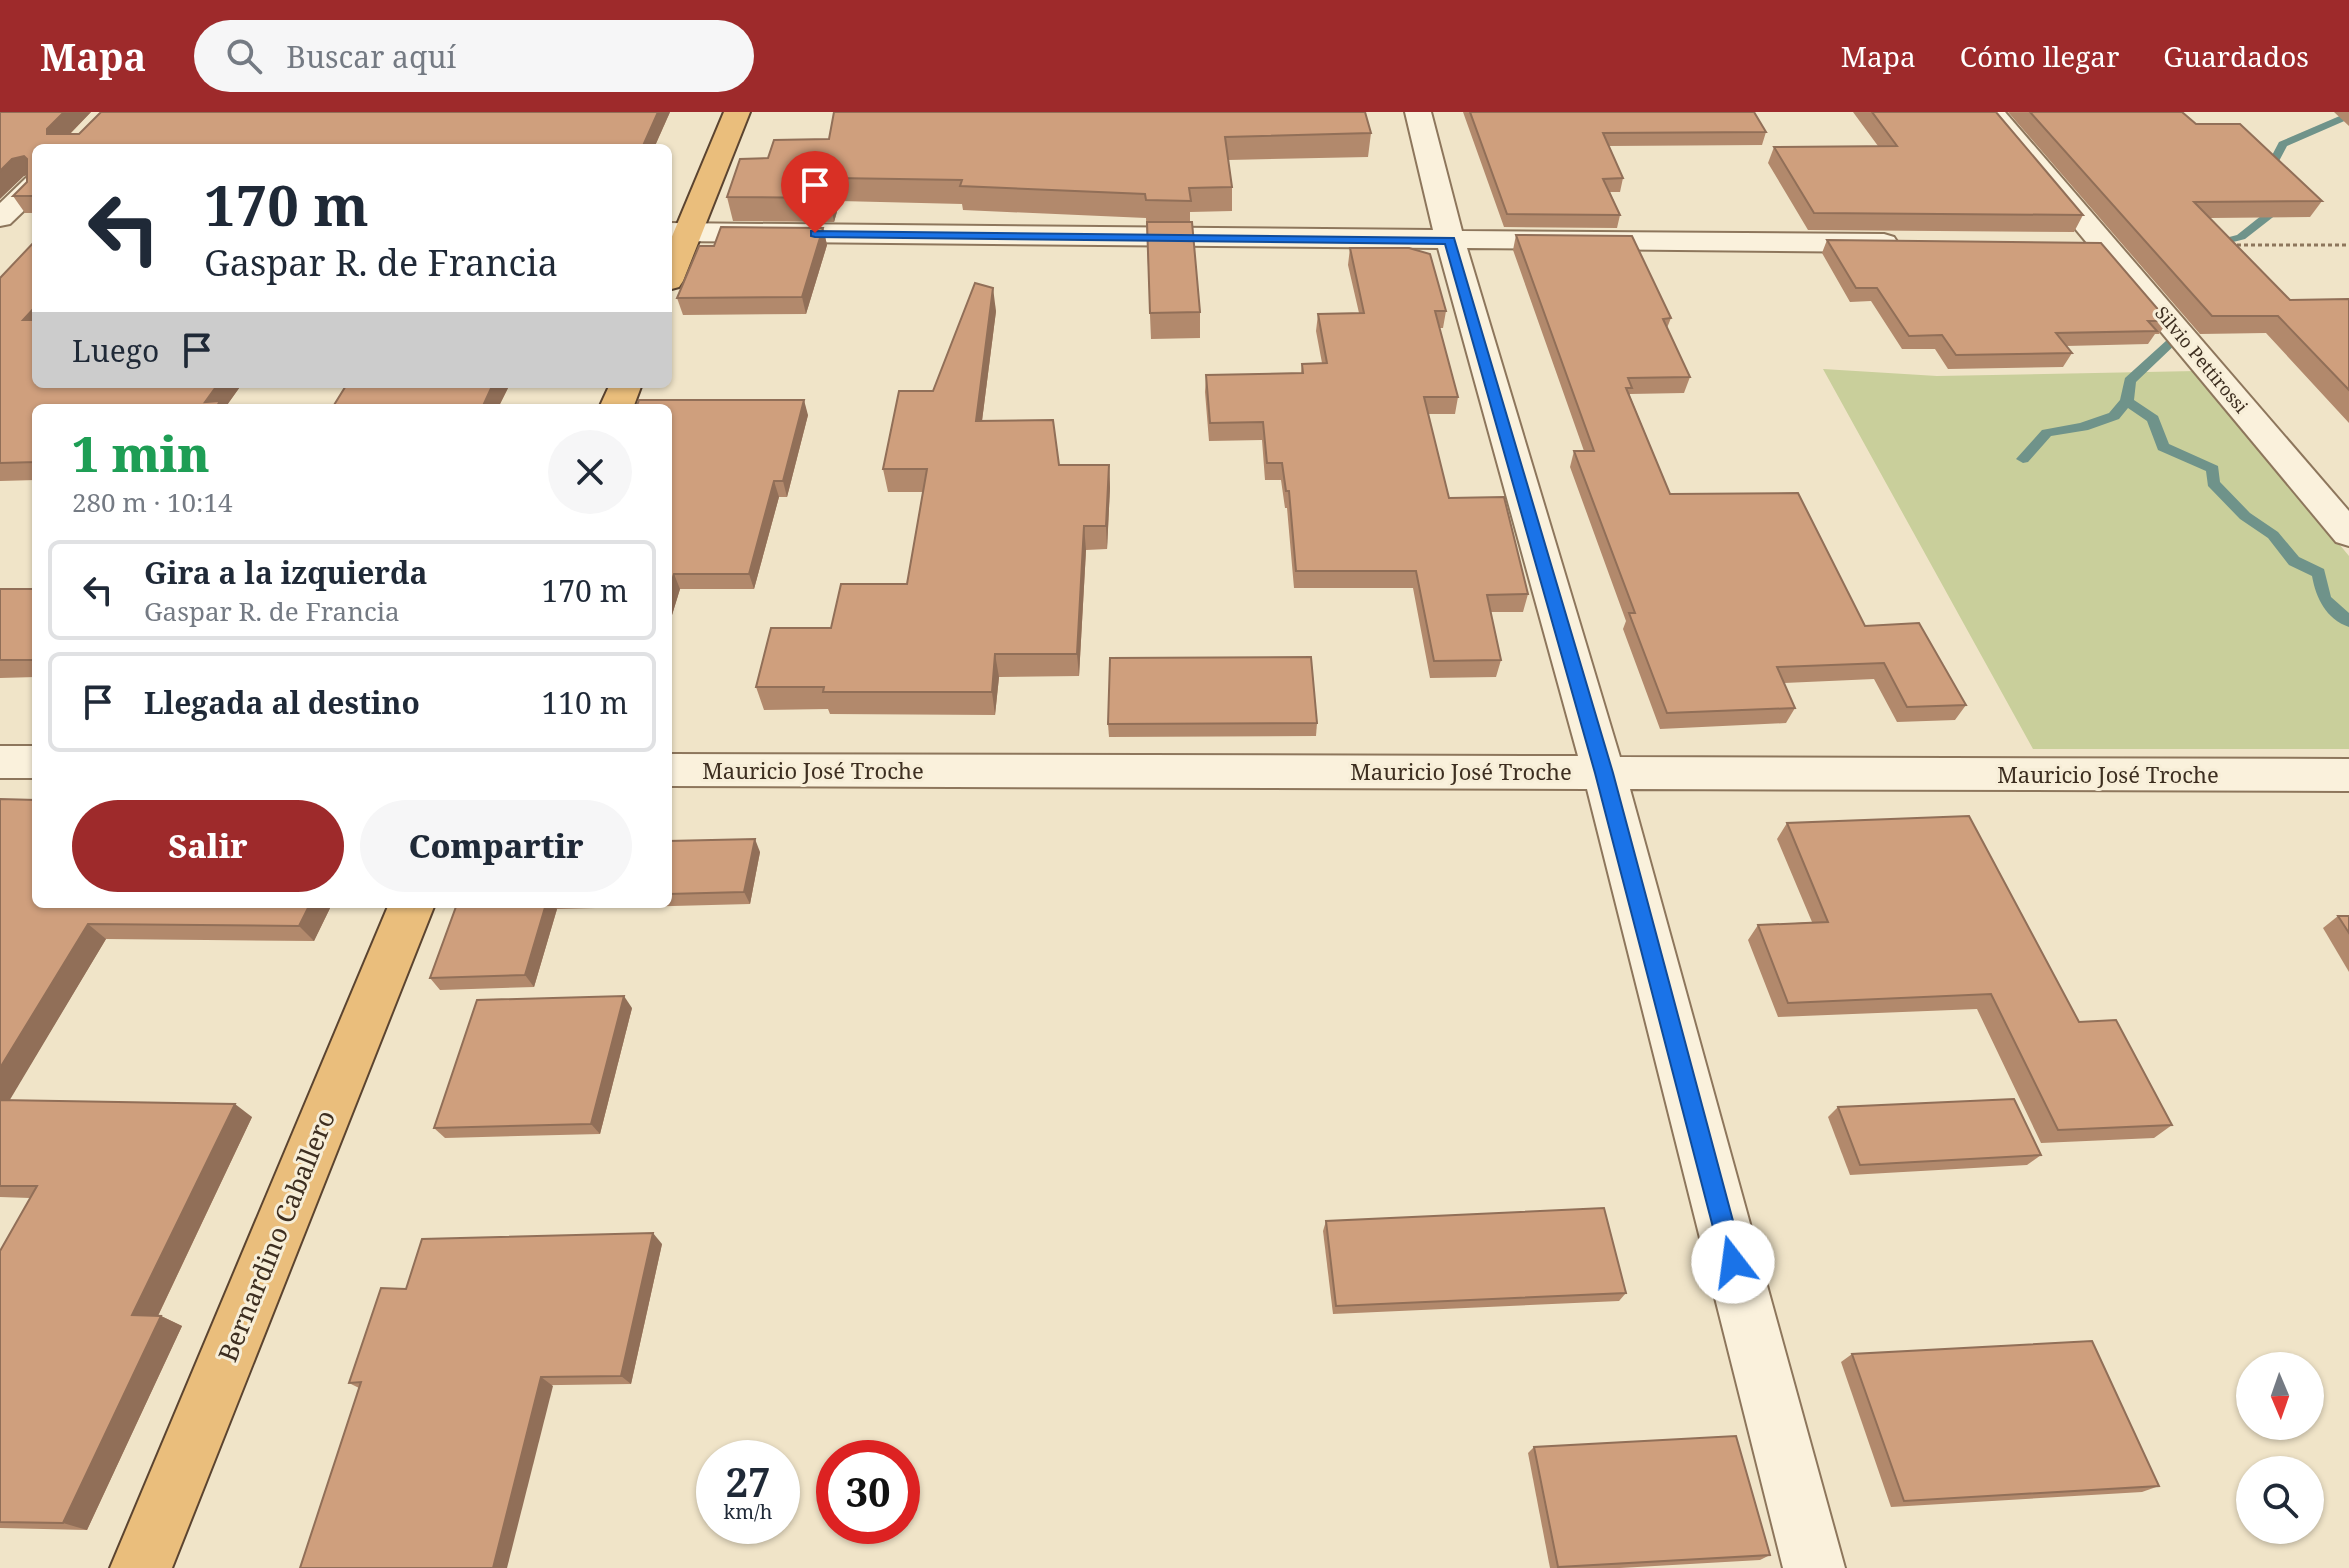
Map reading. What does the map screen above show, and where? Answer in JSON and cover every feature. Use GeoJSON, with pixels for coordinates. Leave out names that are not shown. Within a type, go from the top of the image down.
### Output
{"type":"FeatureCollection","features":[{"type":"Feature","properties":{"kind":"highway"},"geometry":{"type":"LineString","coordinates":[[672,261],[678,232],[737,112]]}},
{"type":"Feature","properties":{"kind":"highway","name":"Bernardino Caballero"},"geometry":{"type":"LineString","coordinates":[[141,1568],[410,908]]}},
{"type":"Feature","properties":{"kind":"street"},"geometry":{"type":"LineString","coordinates":[[1418,112],[1450,240],[1604,773],[1814,1568]]}},
{"type":"Feature","properties":{"kind":"street","name":"Silvio Pettirossi"},"geometry":{"type":"LineString","coordinates":[[1991,112],[2349,534]]}},
{"type":"Feature","properties":{"kind":"street"},"geometry":{"type":"LineString","coordinates":[[0,218],[32,188]]}},
{"type":"Feature","properties":{"kind":"street"},"geometry":{"type":"LineString","coordinates":[[0,226],[32,227]]}},
{"type":"Feature","properties":{"kind":"street"},"geometry":{"type":"LineString","coordinates":[[678,232],[1911,243]]}},
{"type":"Feature","properties":{"kind":"street"},"geometry":{"type":"LineString","coordinates":[[2071,244],[2103,244]]}},
{"type":"Feature","properties":{"kind":"street"},"geometry":{"type":"LineString","coordinates":[[0,762],[32,762]]}},
{"type":"Feature","properties":{"kind":"street","name":"Mauricio José Troche"},"geometry":{"type":"LineString","coordinates":[[672,770],[2349,775]]}},
{"type":"Feature","properties":{"kind":"path"},"geometry":{"type":"LineString","coordinates":[[2226,245],[2349,245]]}},
{"type":"Feature","properties":{"kind":"green space"},"geometry":{"type":"Polygon","coordinates":[[[1823,369],[1937,376],[2196,371],[2349,556],[2349,749],[2033,749],[1823,369]]]}},
{"type":"Feature","properties":{"kind":"building"},"geometry":{"type":"Polygon","coordinates":[[[0,112],[64,112],[47,129],[47,134],[79,134],[101,112],[658,112],[644,144],[32,144],[32,196],[13,196],[27,182],[27,159],[24,156],[12,159],[0,171],[0,112]]]}},
{"type":"Feature","properties":{"kind":"building"},"geometry":{"type":"Polygon","coordinates":[[[834,112],[1365,112],[1371,133],[1225,137],[1232,187],[1189,188],[1191,201],[1146,200],[1145,194],[960,186],[962,180],[835,178],[829,198],[727,197],[740,159],[768,158],[774,140],[829,139],[834,112]]]}},
{"type":"Feature","properties":{"kind":"building"},"geometry":{"type":"Polygon","coordinates":[[[1470,112],[1754,112],[1766,132],[1603,133],[1623,178],[1603,179],[1620,215],[1507,214],[1470,112]]]}},
{"type":"Feature","properties":{"kind":"building"},"geometry":{"type":"Polygon","coordinates":[[[1872,112],[1996,112],[2083,215],[1814,213],[1774,147],[1897,146],[1872,112]]]}},
{"type":"Feature","properties":{"kind":"building"},"geometry":{"type":"Polygon","coordinates":[[[2030,112],[2182,112],[2196,124],[2240,124],[2322,201],[2194,202],[2290,300],[2349,299],[2349,390],[2278,316],[2212,316],[2030,112]]]}},
{"type":"Feature","properties":{"kind":"building"},"geometry":{"type":"Polygon","coordinates":[[[1147,222],[1192,222],[1200,312],[1150,313],[1147,222]]]}},
{"type":"Feature","properties":{"kind":"building"},"geometry":{"type":"Polygon","coordinates":[[[721,227],[823,228],[802,297],[677,298],[699,246],[714,246],[721,227]]]}},
{"type":"Feature","properties":{"kind":"building"},"geometry":{"type":"Polygon","coordinates":[[[1516,235],[1632,236],[1671,318],[1663,319],[1690,377],[1628,378],[1632,388],[1626,388],[1670,494],[1798,493],[1865,626],[1919,623],[1966,705],[1907,707],[1884,663],[1777,667],[1795,708],[1667,713],[1629,613],[1635,613],[1574,451],[1594,451],[1516,235]]]}},
{"type":"Feature","properties":{"kind":"building"},"geometry":{"type":"Polygon","coordinates":[[[1827,240],[2101,243],[2168,321],[2148,321],[2157,331],[2056,333],[2072,353],[1956,355],[1942,335],[1909,336],[1877,288],[1856,288],[1827,240]]]}},
{"type":"Feature","properties":{"kind":"building"},"geometry":{"type":"Polygon","coordinates":[[[32,244],[32,310],[23,320],[32,320],[32,388],[215,388],[205,402],[220,401],[218,404],[32,404],[32,462],[0,463],[0,278],[32,244]]]}},
{"type":"Feature","properties":{"kind":"building"},"geometry":{"type":"Polygon","coordinates":[[[1350,248],[1409,248],[1430,254],[1446,311],[1435,311],[1458,397],[1424,397],[1449,498],[1504,497],[1528,594],[1487,595],[1501,660],[1434,661],[1416,571],[1296,571],[1289,491],[1286,491],[1282,463],[1267,463],[1263,422],[1210,423],[1206,375],[1303,373],[1302,364],[1327,363],[1318,314],[1364,313],[1350,248]]]}},
{"type":"Feature","properties":{"kind":"building"},"geometry":{"type":"Polygon","coordinates":[[[975,283],[993,288],[976,421],[1053,420],[1059,465],[1109,465],[1106,526],[1084,526],[1077,654],[995,654],[992,692],[823,692],[824,687],[756,687],[771,628],[831,628],[841,584],[907,584],[927,469],[883,469],[899,391],[933,391],[975,283]]]}},
{"type":"Feature","properties":{"kind":"building"},"geometry":{"type":"Polygon","coordinates":[[[345,388],[491,388],[484,404],[335,404],[345,388]]]}},
{"type":"Feature","properties":{"kind":"building"},"geometry":{"type":"Polygon","coordinates":[[[639,400],[804,400],[783,481],[774,481],[749,574],[674,574],[672,580],[672,404],[638,404],[639,400]]]}},
{"type":"Feature","properties":{"kind":"building"},"geometry":{"type":"Polygon","coordinates":[[[0,589],[32,589],[32,660],[0,660],[0,589]]]}},
{"type":"Feature","properties":{"kind":"building"},"geometry":{"type":"Polygon","coordinates":[[[1311,657],[1317,723],[1108,724],[1110,658],[1311,657]]]}},
{"type":"Feature","properties":{"kind":"building"},"geometry":{"type":"Polygon","coordinates":[[[0,799],[32,800],[32,908],[308,908],[299,926],[88,924],[0,1068],[0,799]]]}},
{"type":"Feature","properties":{"kind":"building"},"geometry":{"type":"Polygon","coordinates":[[[1969,816],[2079,1022],[2116,1020],[2172,1125],[2058,1130],[1991,994],[1788,1003],[1758,925],[1828,922],[1787,823],[1969,816]]]}},
{"type":"Feature","properties":{"kind":"building"},"geometry":{"type":"Polygon","coordinates":[[[755,839],[744,892],[672,894],[672,841],[755,839]]]}},
{"type":"Feature","properties":{"kind":"building"},"geometry":{"type":"Polygon","coordinates":[[[456,908],[545,908],[525,975],[430,978],[456,908]]]}},
{"type":"Feature","properties":{"kind":"building"},"geometry":{"type":"Polygon","coordinates":[[[2338,916],[2349,916],[2349,933],[2338,916]]]}},
{"type":"Feature","properties":{"kind":"building"},"geometry":{"type":"Polygon","coordinates":[[[624,996],[591,1124],[434,1128],[477,1000],[624,996]]]}},
{"type":"Feature","properties":{"kind":"building"},"geometry":{"type":"Polygon","coordinates":[[[2014,1099],[2041,1155],[1860,1165],[1838,1107],[2014,1099]]]}},
{"type":"Feature","properties":{"kind":"building"},"geometry":{"type":"Polygon","coordinates":[[[0,1100],[235,1104],[132,1315],[161,1316],[63,1523],[0,1522],[0,1251],[37,1186],[0,1186],[0,1100]]]}},
{"type":"Feature","properties":{"kind":"building"},"geometry":{"type":"Polygon","coordinates":[[[1604,1208],[1626,1293],[1336,1306],[1326,1221],[1604,1208]]]}},
{"type":"Feature","properties":{"kind":"building"},"geometry":{"type":"Polygon","coordinates":[[[653,1233],[621,1376],[541,1377],[493,1568],[300,1568],[361,1382],[349,1383],[381,1288],[406,1289],[422,1239],[653,1233]]]}},
{"type":"Feature","properties":{"kind":"building"},"geometry":{"type":"Polygon","coordinates":[[[2092,1341],[2159,1486],[1904,1501],[1852,1354],[2092,1341]]]}},
{"type":"Feature","properties":{"kind":"building"},"geometry":{"type":"Polygon","coordinates":[[[1736,1436],[1770,1555],[1558,1567],[1534,1447],[1736,1436]]]}},
{"type":"Feature","properties":{"kind":"waterway"},"geometry":{"type":"LineString","coordinates":[[2210,246],[2241,237],[2282,205],[2273,163],[2283,144],[2349,115]]}},
{"type":"Feature","properties":{"kind":"waterway"},"geometry":{"type":"LineString","coordinates":[[2127,401],[2130,381],[2174,340],[2162,327]]}},
{"type":"Feature","properties":{"kind":"waterway"},"geometry":{"type":"LineString","coordinates":[[2023,459],[2047,433],[2083,427],[2114,416],[2127,401]]}},
{"type":"Feature","properties":{"kind":"waterway"},"geometry":{"type":"LineString","coordinates":[[2127,401],[2153,419],[2163,447],[2213,469],[2213,483],[2245,516],[2273,535],[2294,561],[2319,573],[2324,599],[2349,622]]}},
{"type":"Feature","properties":{"kind":"route"},"geometry":{"type":"LineString","coordinates":[[815,233],[1450,240],[1604,773],[1733,1262]]}}]}
